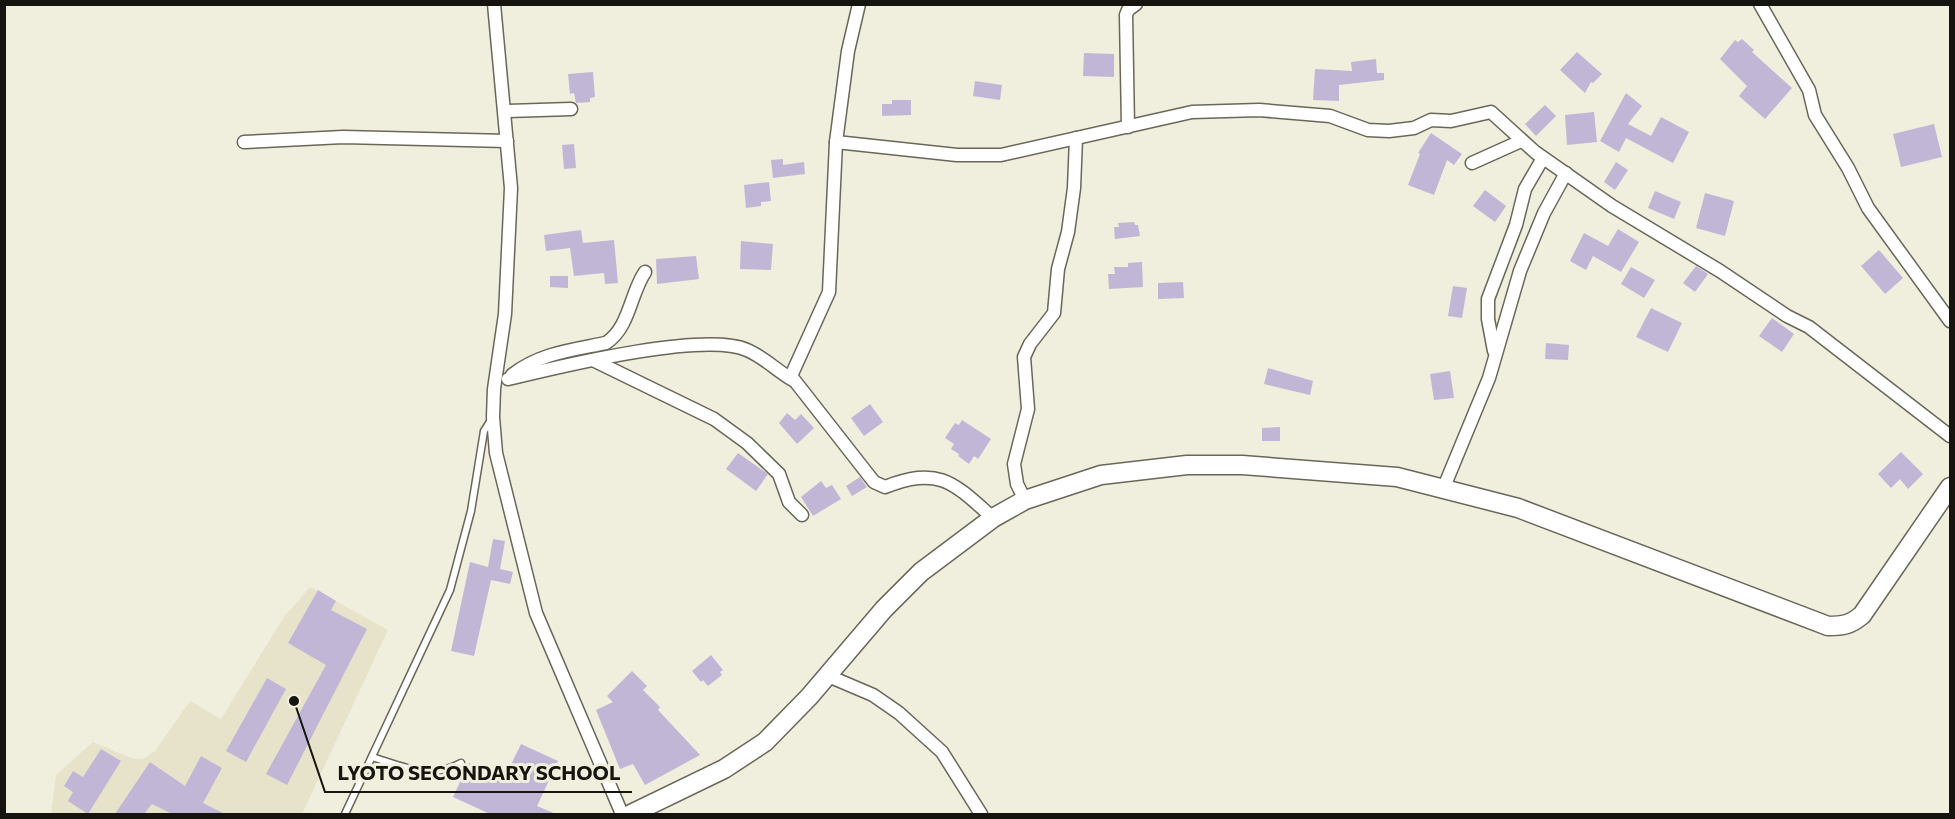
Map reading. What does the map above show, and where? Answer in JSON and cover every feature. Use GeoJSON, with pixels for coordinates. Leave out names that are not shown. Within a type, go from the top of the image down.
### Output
{"type":"FeatureCollection","features":[{"type":"Feature","properties":{"kind":"street"},"geometry":{"type":"LineString","coordinates":[[494,4],[505,111],[511,230],[505,314],[494,389],[493,417],[503,487],[536,613],[622,814]]}},
{"type":"Feature","properties":{"kind":"street"},"geometry":{"type":"LineString","coordinates":[[793,380],[792,372],[824,309],[829,292],[836,142],[848,51],[859,4]]}},
{"type":"Feature","properties":{"kind":"street"},"geometry":{"type":"LineString","coordinates":[[1128,127],[1126,15],[1128,10],[1136,4]]}},
{"type":"Feature","properties":{"kind":"street"},"geometry":{"type":"LineString","coordinates":[[1760,4],[1809,90],[1815,115],[1848,168],[1868,207],[1950,321]]}},
{"type":"Feature","properties":{"kind":"street"},"geometry":{"type":"LineString","coordinates":[[505,111],[571,109]]}},
{"type":"Feature","properties":{"kind":"street"},"geometry":{"type":"LineString","coordinates":[[836,142],[901,151],[972,156],[1002,155],[1192,112],[1259,110],[1330,116],[1368,130],[1406,130],[1431,120],[1458,120],[1486,112],[1495,116],[1543,158],[1612,206],[1720,271],[1787,316],[1809,327],[1950,436]]}},
{"type":"Feature","properties":{"kind":"street"},"geometry":{"type":"LineString","coordinates":[[244,142],[343,137],[462,142],[507,141]]}},
{"type":"Feature","properties":{"kind":"street"},"geometry":{"type":"LineString","coordinates":[[1025,500],[1017,484],[1014,464],[1028,409],[1024,357],[1030,344],[1054,313],[1058,269],[1068,232],[1074,188],[1076,138]]}},
{"type":"Feature","properties":{"kind":"street"},"geometry":{"type":"LineString","coordinates":[[1472,163],[1521,141]]}},
{"type":"Feature","properties":{"kind":"street"},"geometry":{"type":"LineString","coordinates":[[1494,355],[1488,319],[1488,299],[1516,225],[1525,189],[1543,158]]}},
{"type":"Feature","properties":{"kind":"street"},"geometry":{"type":"LineString","coordinates":[[1444,487],[1489,378],[1494,355],[1531,240],[1566,173]]}},
{"type":"Feature","properties":{"kind":"street"},"geometry":{"type":"LineString","coordinates":[[494,389],[530,362],[553,353],[606,343],[613,338],[621,328],[635,286],[645,272]]}},
{"type":"Feature","properties":{"kind":"street"},"geometry":{"type":"LineString","coordinates":[[508,379],[688,345],[732,345],[747,349],[793,380],[874,482],[885,487],[917,476],[940,479],[963,492],[993,518]]}},
{"type":"Feature","properties":{"kind":"street"},"geometry":{"type":"LineString","coordinates":[[595,361],[706,415],[747,442],[779,474],[789,502],[802,515]]}},
{"type":"Feature","properties":{"kind":"street"},"geometry":{"type":"LineString","coordinates":[[631,814],[724,770],[750,753],[784,724],[884,609],[921,572],[993,518],[1025,500],[1101,475],[1187,465],[1242,465],[1396,477],[1444,487],[1518,508],[1828,626],[1851,624],[1862,615],[1950,487]]}},
{"type":"Feature","properties":{"kind":"street"},"geometry":{"type":"LineString","coordinates":[[826,675],[873,695],[899,713],[942,752],[981,814]]}},
{"type":"Feature","properties":{"kind":"lane"},"geometry":{"type":"LineString","coordinates":[[345,814],[450,590],[471,511],[484,431],[493,417]]}},
{"type":"Feature","properties":{"kind":"lane"},"geometry":{"type":"LineString","coordinates":[[372,757],[427,773],[441,772],[461,763]]}},
{"type":"Feature","properties":{"kind":"shaded area"},"geometry":{"type":"Polygon","coordinates":[[[310,587],[388,630],[302,814],[51,814],[56,775],[93,742],[131,758],[143,759],[155,751],[190,701],[221,719],[284,617],[310,587]]]}},
{"type":"Feature","properties":{"kind":"building"},"geometry":{"type":"Polygon","coordinates":[[[1742,39],[1754,50],[1752,52],[1792,88],[1765,119],[1739,96],[1747,86],[1720,59],[1735,40],[1738,42],[1742,39]]]}},
{"type":"Feature","properties":{"kind":"building"},"geometry":{"type":"Polygon","coordinates":[[[1577,52],[1602,74],[1593,83],[1591,82],[1585,93],[1560,70],[1577,52]]]}},
{"type":"Feature","properties":{"kind":"building"},"geometry":{"type":"Polygon","coordinates":[[[1084,53],[1114,54],[1114,77],[1083,76],[1084,53]]]}},
{"type":"Feature","properties":{"kind":"building"},"geometry":{"type":"Polygon","coordinates":[[[1376,59],[1377,73],[1384,73],[1384,80],[1339,85],[1339,101],[1313,100],[1315,69],[1352,71],[1351,62],[1376,59]]]}},
{"type":"Feature","properties":{"kind":"building"},"geometry":{"type":"Polygon","coordinates":[[[593,72],[595,97],[590,98],[590,102],[576,103],[574,93],[570,94],[568,74],[593,72]]]}},
{"type":"Feature","properties":{"kind":"building"},"geometry":{"type":"Polygon","coordinates":[[[975,81],[1002,85],[1000,100],[973,96],[975,81]]]}},
{"type":"Feature","properties":{"kind":"building"},"geometry":{"type":"Polygon","coordinates":[[[1626,93],[1642,106],[1628,124],[1651,136],[1661,117],[1689,132],[1673,163],[1626,138],[1619,152],[1600,141],[1626,93]]]}},
{"type":"Feature","properties":{"kind":"building"},"geometry":{"type":"Polygon","coordinates":[[[892,100],[911,100],[911,115],[882,116],[882,104],[892,104],[892,100]]]}},
{"type":"Feature","properties":{"kind":"building"},"geometry":{"type":"Polygon","coordinates":[[[1545,105],[1556,116],[1536,136],[1525,124],[1545,105]]]}},
{"type":"Feature","properties":{"kind":"building"},"geometry":{"type":"Polygon","coordinates":[[[1594,112],[1597,142],[1567,145],[1565,115],[1594,112]]]}},
{"type":"Feature","properties":{"kind":"building"},"geometry":{"type":"Polygon","coordinates":[[[1934,124],[1942,157],[1901,167],[1893,134],[1934,124]]]}},
{"type":"Feature","properties":{"kind":"building"},"geometry":{"type":"Polygon","coordinates":[[[1431,133],[1462,154],[1454,165],[1447,160],[1434,195],[1408,185],[1420,154],[1418,153],[1431,133]]]}},
{"type":"Feature","properties":{"kind":"building"},"geometry":{"type":"Polygon","coordinates":[[[574,144],[576,168],[564,169],[562,145],[574,144]]]}},
{"type":"Feature","properties":{"kind":"building"},"geometry":{"type":"Polygon","coordinates":[[[783,159],[783,165],[804,162],[805,174],[773,178],[771,160],[783,159]]]}},
{"type":"Feature","properties":{"kind":"building"},"geometry":{"type":"Polygon","coordinates":[[[1616,162],[1628,170],[1615,190],[1604,182],[1616,162]]]}},
{"type":"Feature","properties":{"kind":"building"},"geometry":{"type":"Polygon","coordinates":[[[769,182],[771,201],[761,202],[761,206],[746,208],[744,185],[769,182]]]}},
{"type":"Feature","properties":{"kind":"building"},"geometry":{"type":"Polygon","coordinates":[[[1485,190],[1506,206],[1495,222],[1473,206],[1485,190]]]}},
{"type":"Feature","properties":{"kind":"building"},"geometry":{"type":"Polygon","coordinates":[[[1655,191],[1681,202],[1674,219],[1648,208],[1655,191]]]}},
{"type":"Feature","properties":{"kind":"building"},"geometry":{"type":"Polygon","coordinates":[[[1705,193],[1734,201],[1725,236],[1696,228],[1705,193]]]}},
{"type":"Feature","properties":{"kind":"building"},"geometry":{"type":"Polygon","coordinates":[[[1134,222],[1138,225],[1140,236],[1115,239],[1114,227],[1119,227],[1118,223],[1134,222]]]}},
{"type":"Feature","properties":{"kind":"building"},"geometry":{"type":"Polygon","coordinates":[[[1618,229],[1639,242],[1621,272],[1593,256],[1586,270],[1570,261],[1584,233],[1608,246],[1618,229]]]}},
{"type":"Feature","properties":{"kind":"building"},"geometry":{"type":"Polygon","coordinates":[[[581,230],[583,243],[614,240],[618,283],[605,284],[604,273],[574,276],[570,248],[546,251],[544,235],[581,230]]]}},
{"type":"Feature","properties":{"kind":"building"},"geometry":{"type":"Polygon","coordinates":[[[741,241],[773,244],[771,270],[740,269],[741,241]]]}},
{"type":"Feature","properties":{"kind":"building"},"geometry":{"type":"Polygon","coordinates":[[[1879,250],[1903,278],[1885,294],[1861,266],[1879,250]]]}},
{"type":"Feature","properties":{"kind":"building"},"geometry":{"type":"Polygon","coordinates":[[[696,256],[699,279],[657,284],[656,259],[696,256]]]}},
{"type":"Feature","properties":{"kind":"building"},"geometry":{"type":"Polygon","coordinates":[[[1142,262],[1143,287],[1109,289],[1108,274],[1115,274],[1114,267],[1128,267],[1128,263],[1142,262]]]}},
{"type":"Feature","properties":{"kind":"building"},"geometry":{"type":"Polygon","coordinates":[[[1696,266],[1708,274],[1695,292],[1683,283],[1696,266]]]}},
{"type":"Feature","properties":{"kind":"building"},"geometry":{"type":"Polygon","coordinates":[[[1631,267],[1655,280],[1644,298],[1621,284],[1631,267]]]}},
{"type":"Feature","properties":{"kind":"building"},"geometry":{"type":"Polygon","coordinates":[[[550,276],[568,276],[568,288],[550,287],[550,276]]]}},
{"type":"Feature","properties":{"kind":"building"},"geometry":{"type":"Polygon","coordinates":[[[1183,282],[1184,298],[1158,299],[1158,283],[1183,282]]]}},
{"type":"Feature","properties":{"kind":"building"},"geometry":{"type":"Polygon","coordinates":[[[1453,286],[1467,288],[1462,318],[1448,316],[1453,286]]]}},
{"type":"Feature","properties":{"kind":"building"},"geometry":{"type":"Polygon","coordinates":[[[1651,308],[1682,323],[1668,352],[1636,337],[1651,308]]]}},
{"type":"Feature","properties":{"kind":"building"},"geometry":{"type":"Polygon","coordinates":[[[1772,318],[1794,334],[1782,352],[1759,336],[1772,318]]]}},
{"type":"Feature","properties":{"kind":"building"},"geometry":{"type":"Polygon","coordinates":[[[1546,343],[1569,345],[1568,360],[1545,359],[1546,343]]]}},
{"type":"Feature","properties":{"kind":"building"},"geometry":{"type":"Polygon","coordinates":[[[1268,368],[1313,381],[1310,395],[1264,384],[1268,368]]]}},
{"type":"Feature","properties":{"kind":"building"},"geometry":{"type":"Polygon","coordinates":[[[1450,371],[1454,398],[1434,400],[1430,374],[1450,371]]]}},
{"type":"Feature","properties":{"kind":"building"},"geometry":{"type":"Polygon","coordinates":[[[870,404],[883,422],[864,436],[851,418],[870,404]]]}},
{"type":"Feature","properties":{"kind":"building"},"geometry":{"type":"Polygon","coordinates":[[[787,413],[795,420],[801,414],[814,428],[797,444],[779,423],[787,413]]]}},
{"type":"Feature","properties":{"kind":"building"},"geometry":{"type":"Polygon","coordinates":[[[962,420],[991,439],[978,459],[974,456],[969,464],[951,449],[954,444],[945,438],[955,423],[959,425],[962,420]]]}},
{"type":"Feature","properties":{"kind":"building"},"geometry":{"type":"Polygon","coordinates":[[[1280,427],[1280,441],[1262,441],[1262,428],[1280,427]]]}},
{"type":"Feature","properties":{"kind":"building"},"geometry":{"type":"Polygon","coordinates":[[[1901,452],[1923,474],[1908,489],[1900,479],[1891,488],[1878,474],[1901,452]]]}},
{"type":"Feature","properties":{"kind":"building"},"geometry":{"type":"Polygon","coordinates":[[[738,453],[768,474],[756,491],[726,469],[738,453]]]}},
{"type":"Feature","properties":{"kind":"building"},"geometry":{"type":"Polygon","coordinates":[[[860,477],[867,487],[852,496],[846,486],[860,477]]]}},
{"type":"Feature","properties":{"kind":"building"},"geometry":{"type":"Polygon","coordinates":[[[821,481],[826,488],[832,485],[841,499],[813,516],[801,497],[821,481]]]}},
{"type":"Feature","properties":{"kind":"building"},"geometry":{"type":"Polygon","coordinates":[[[493,539],[505,541],[500,569],[513,572],[510,584],[491,580],[474,656],[451,651],[470,562],[488,567],[493,539]]]}},
{"type":"Feature","properties":{"kind":"building"},"geometry":{"type":"Polygon","coordinates":[[[318,590],[336,601],[331,610],[367,629],[287,785],[266,774],[326,665],[288,643],[318,590]]]}},
{"type":"Feature","properties":{"kind":"building"},"geometry":{"type":"Polygon","coordinates":[[[711,655],[723,670],[720,672],[722,675],[708,686],[703,680],[701,682],[692,671],[711,655]]]}},
{"type":"Feature","properties":{"kind":"building"},"geometry":{"type":"Polygon","coordinates":[[[632,671],[647,686],[643,690],[660,707],[658,710],[700,755],[645,785],[633,764],[620,769],[596,710],[613,702],[607,696],[632,671]]]}},
{"type":"Feature","properties":{"kind":"building"},"geometry":{"type":"Polygon","coordinates":[[[267,678],[286,689],[246,762],[226,751],[267,678]]]}},
{"type":"Feature","properties":{"kind":"building"},"geometry":{"type":"Polygon","coordinates":[[[521,744],[558,761],[537,806],[556,814],[490,814],[453,797],[469,763],[504,779],[521,744]]]}},
{"type":"Feature","properties":{"kind":"building"},"geometry":{"type":"Polygon","coordinates":[[[101,749],[121,761],[88,814],[68,801],[73,792],[64,786],[73,771],[83,777],[101,749]]]}},
{"type":"Feature","properties":{"kind":"building"},"geometry":{"type":"Polygon","coordinates":[[[201,756],[222,768],[203,803],[225,814],[172,814],[152,804],[144,814],[115,814],[150,762],[185,786],[201,756]]]}},
{"type":"Feature","properties":{"kind":"place","name":"LYOTO SECONDARY SCHOOL"},"geometry":{"type":"Point","coordinates":[294,701]}}]}
